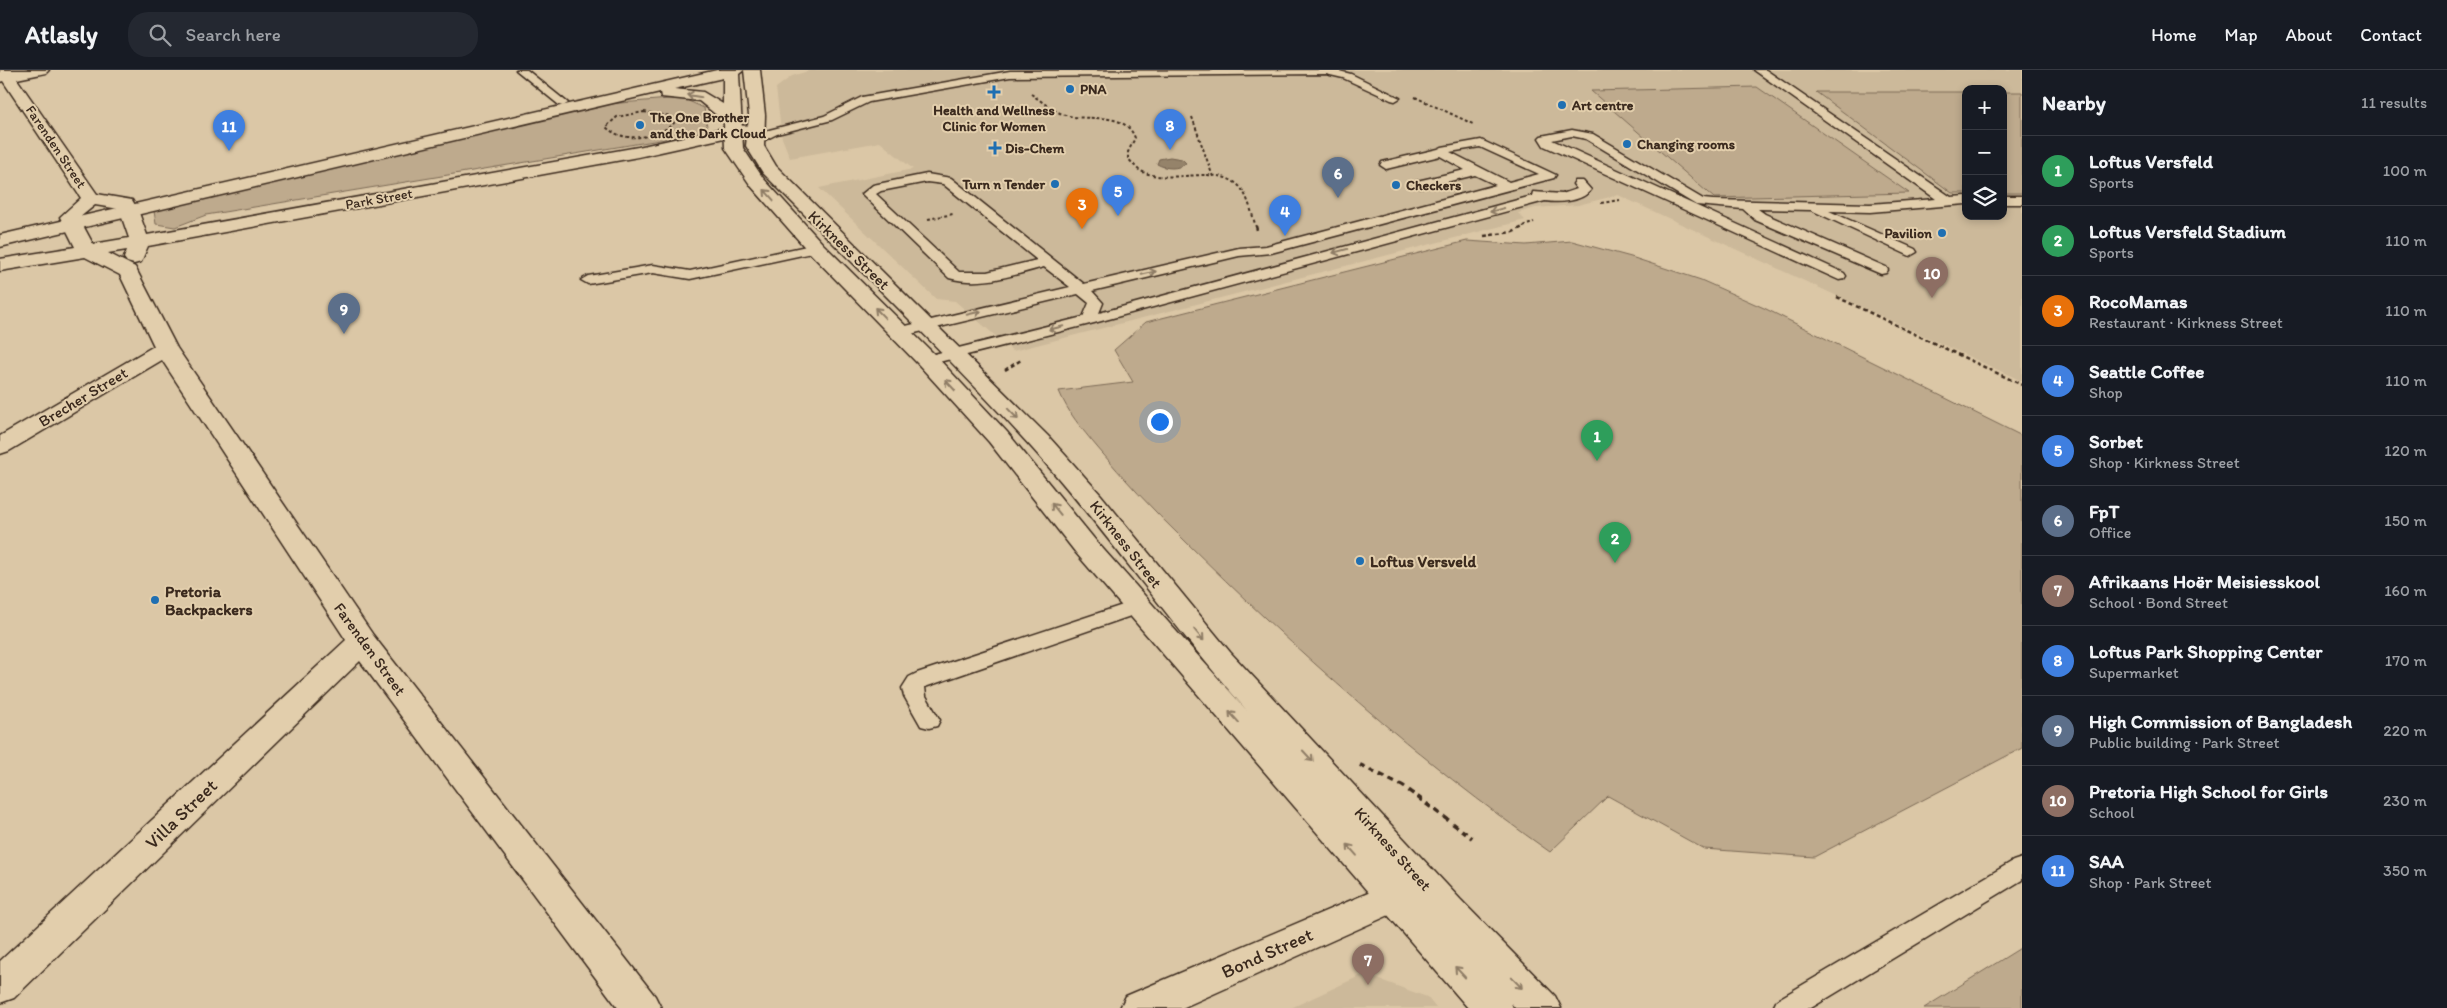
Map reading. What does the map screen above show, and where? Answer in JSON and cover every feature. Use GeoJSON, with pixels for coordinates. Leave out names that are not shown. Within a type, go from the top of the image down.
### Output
{"type":"FeatureCollection","features":[{"type":"Feature","properties":{"kind":"street"},"geometry":{"type":"LineString","coordinates":[[4,74],[41,70]]}},
{"type":"Feature","properties":{"kind":"street"},"geometry":{"type":"LineString","coordinates":[[0,233],[71,220],[708,70]]}},
{"type":"Feature","properties":{"kind":"street"},"geometry":{"type":"LineString","coordinates":[[127,207],[733,70]]}},
{"type":"Feature","properties":{"kind":"street","name":"Kirkness Street"},"geometry":{"type":"LineString","coordinates":[[733,70],[732,127],[734,148],[743,164],[816,248],[927,360],[998,437],[1086,547],[1149,596],[1219,659],[1447,910],[1541,1008]]}},
{"type":"Feature","properties":{"kind":"street","name":"Kirkness Street"},"geometry":{"type":"LineString","coordinates":[[752,70],[761,125],[759,154],[776,178],[926,325],[1060,464],[1092,501],[1190,667],[1493,1008]]}},
{"type":"Feature","properties":{"kind":"street","name":"Farenden Street"},"geometry":{"type":"LineString","coordinates":[[4,74],[91,199],[127,207]]}},
{"type":"Feature","properties":{"kind":"street"},"geometry":{"type":"LineString","coordinates":[[584,105],[651,94],[694,95],[716,103],[732,127]]}},
{"type":"Feature","properties":{"kind":"street","name":"Park Street"},"geometry":{"type":"LineString","coordinates":[[0,265],[140,242],[653,149],[732,127],[761,125]]}},
{"type":"Feature","properties":{"kind":"street","name":"Farenden Street"},"geometry":{"type":"LineString","coordinates":[[71,220],[91,199]]}},
{"type":"Feature","properties":{"kind":"street"},"geometry":{"type":"LineString","coordinates":[[71,220],[87,250],[128,271],[140,242],[127,207]]}},
{"type":"Feature","properties":{"kind":"street"},"geometry":{"type":"LineString","coordinates":[[0,241],[71,220]]}},
{"type":"Feature","properties":{"kind":"street","name":"Farenden Street"},"geometry":{"type":"LineString","coordinates":[[128,271],[166,348],[362,642],[641,1008]]}},
{"type":"Feature","properties":{"kind":"street","name":"Brecher Street"},"geometry":{"type":"LineString","coordinates":[[0,446],[166,348]]}},
{"type":"Feature","properties":{"kind":"street","name":"Villa Street"},"geometry":{"type":"LineString","coordinates":[[0,986],[362,642]]}},
{"type":"Feature","properties":{"kind":"street"},"geometry":{"type":"LineString","coordinates":[[1388,843],[1396,874],[1394,898],[1422,902],[1447,910]]}},
{"type":"Feature","properties":{"kind":"street","name":"Bond Street"},"geometry":{"type":"LineString","coordinates":[[1140,1008],[1394,898]]}},
{"type":"Feature","properties":{"kind":"lane"},"geometry":{"type":"LineString","coordinates":[[521,70],[563,103]]}},
{"type":"Feature","properties":{"kind":"lane"},"geometry":{"type":"LineString","coordinates":[[1759,70],[1948,200]]}},
{"type":"Feature","properties":{"kind":"lane"},"geometry":{"type":"LineString","coordinates":[[761,125],[773,132],[824,120],[866,99],[1025,73],[1326,71],[1347,76],[1395,98]]}},
{"type":"Feature","properties":{"kind":"lane"},"geometry":{"type":"LineString","coordinates":[[761,125],[824,120]]}},
{"type":"Feature","properties":{"kind":"lane"},"geometry":{"type":"LineString","coordinates":[[1839,276],[1544,140],[1572,133],[1583,134],[1700,202],[1713,204],[1870,208],[1962,200]]}},
{"type":"Feature","properties":{"kind":"lane"},"geometry":{"type":"LineString","coordinates":[[898,332],[1239,252],[1266,250],[1550,175],[1480,143],[1446,149],[1442,152],[1386,165]]}},
{"type":"Feature","properties":{"kind":"lane"},"geometry":{"type":"LineString","coordinates":[[1442,152],[1507,186]]}},
{"type":"Feature","properties":{"kind":"lane"},"geometry":{"type":"LineString","coordinates":[[1421,184],[1476,171]]}},
{"type":"Feature","properties":{"kind":"lane"},"geometry":{"type":"LineString","coordinates":[[1048,262],[978,278],[960,278],[869,197],[868,194],[871,190],[927,178],[942,179],[1048,262],[1085,287],[1096,303],[1088,320]]}},
{"type":"Feature","properties":{"kind":"lane"},"geometry":{"type":"LineString","coordinates":[[927,360],[1088,320],[1541,196],[1561,198],[1577,195],[1585,190],[1579,184]]}},
{"type":"Feature","properties":{"kind":"lane"},"geometry":{"type":"LineString","coordinates":[[2007,200],[2022,200]]}},
{"type":"Feature","properties":{"kind":"lane"},"geometry":{"type":"LineString","coordinates":[[1746,206],[1760,217],[1881,270]]}},
{"type":"Feature","properties":{"kind":"lane"},"geometry":{"type":"LineString","coordinates":[[1814,207],[1824,215],[1910,252]]}},
{"type":"Feature","properties":{"kind":"lane"},"geometry":{"type":"LineString","coordinates":[[588,280],[653,269],[690,274],[816,248]]}},
{"type":"Feature","properties":{"kind":"lane"},"geometry":{"type":"LineString","coordinates":[[1266,250],[1289,265]]}},
{"type":"Feature","properties":{"kind":"lane"},"geometry":{"type":"LineString","coordinates":[[1085,287],[1109,289],[1139,286],[1251,262],[1148,293],[1130,301],[1122,310]]}},
{"type":"Feature","properties":{"kind":"lane"},"geometry":{"type":"LineString","coordinates":[[929,720],[915,696],[913,688],[917,682],[1149,596]]}},
{"type":"Feature","properties":{"kind":"lane"},"geometry":{"type":"LineString","coordinates":[[1787,1008],[2022,868]]}},
{"type":"Feature","properties":{"kind":"path"},"geometry":{"type":"LineString","coordinates":[[1000,76],[1067,115],[1108,119],[1128,126],[1132,129],[1135,138],[1127,155],[1133,165],[1141,170],[1160,176],[1213,177],[1230,180],[1239,186],[1266,250]]}},
{"type":"Feature","properties":{"kind":"path"},"geometry":{"type":"LineString","coordinates":[[644,112],[663,114],[670,116],[674,123],[672,126],[657,133],[624,136],[608,131],[606,127],[608,123],[622,116],[644,112]]}},
{"type":"Feature","properties":{"kind":"path"},"geometry":{"type":"LineString","coordinates":[[1192,117],[1213,177]]}},
{"type":"Feature","properties":{"kind":"path"},"geometry":{"type":"LineString","coordinates":[[900,225],[981,208]]}},
{"type":"Feature","properties":{"kind":"shaded area"},"geometry":{"type":"Polygon","coordinates":[[[811,70],[2022,70],[2022,381],[1618,195],[1578,205],[1535,208],[1518,213],[1525,220],[1013,351],[955,301],[936,299],[819,188],[913,169],[880,142],[790,158],[782,138],[776,88],[792,76],[811,70]]]}},
{"type":"Feature","properties":{"kind":"shaded area"},"geometry":{"type":"Polygon","coordinates":[[[1757,87],[1909,193],[1714,198],[1591,91],[1757,87]]]}},
{"type":"Feature","properties":{"kind":"shaded area"},"geometry":{"type":"Polygon","coordinates":[[[1816,92],[1962,92],[1962,193],[1952,193],[1816,92]]]}},
{"type":"Feature","properties":{"kind":"shaded area"},"geometry":{"type":"Polygon","coordinates":[[[2007,92],[2022,92],[2022,193],[2007,193],[2007,92]]]}},
{"type":"Feature","properties":{"kind":"shaded area"},"geometry":{"type":"Polygon","coordinates":[[[682,98],[704,108],[708,132],[206,215],[175,227],[156,224],[154,211],[608,104],[682,98]]]}},
{"type":"Feature","properties":{"kind":"shaded area"},"geometry":{"type":"Polygon","coordinates":[[[1170,157],[1182,159],[1186,163],[1172,168],[1157,164],[1159,159],[1170,157]]]}},
{"type":"Feature","properties":{"kind":"shaded area","name":"Loftus Versveld"},"geometry":{"type":"Polygon","coordinates":[[[1467,241],[1526,245],[1572,241],[1631,257],[1701,280],[1764,308],[2022,436],[2022,748],[1814,857],[1704,849],[1608,796],[1550,852],[1405,742],[1269,622],[1149,505],[1107,459],[1071,414],[1059,391],[1133,382],[1114,350],[1146,322],[1467,241]]]}},
{"type":"Feature","properties":{"kind":"shaded area"},"geometry":{"type":"Polygon","coordinates":[[[2022,947],[2022,1008],[1924,1008],[2022,947]]]}},
{"type":"Feature","properties":{"kind":"shaded area"},"geometry":{"type":"Polygon","coordinates":[[[1364,974],[1427,997],[1436,1008],[1291,1008],[1364,974]]]}},
{"type":"Feature","properties":{"kind":"place","name":"PNA"},"geometry":{"type":"Point","coordinates":[1070,89]}},
{"type":"Feature","properties":{"kind":"place","name":"Health and Wellness Clinic for Women"},"geometry":{"type":"Point","coordinates":[994,92]}},
{"type":"Feature","properties":{"kind":"place","name":"Art centre"},"geometry":{"type":"Point","coordinates":[1562,105]}},
{"type":"Feature","properties":{"kind":"place","name":"The One Brother and the Dark Cloud"},"geometry":{"type":"Point","coordinates":[640,125]}},
{"type":"Feature","properties":{"kind":"place","name":"Changing rooms"},"geometry":{"type":"Point","coordinates":[1627,144]}},
{"type":"Feature","properties":{"kind":"place","name":"Dis-Chem"},"geometry":{"type":"Point","coordinates":[995,148]}},
{"type":"Feature","properties":{"kind":"place","name":"Loftus Park Shopping Center"},"geometry":{"type":"Point","coordinates":[1170,150]}},
{"type":"Feature","properties":{"kind":"place","name":"SAA"},"geometry":{"type":"Point","coordinates":[229,151]}},
{"type":"Feature","properties":{"kind":"place","name":"Turn n Tender"},"geometry":{"type":"Point","coordinates":[1055,184]}},
{"type":"Feature","properties":{"kind":"place","name":"Checkers"},"geometry":{"type":"Point","coordinates":[1396,185]}},
{"type":"Feature","properties":{"kind":"place","name":"FpT"},"geometry":{"type":"Point","coordinates":[1338,198]}},
{"type":"Feature","properties":{"kind":"place","name":"Sorbet"},"geometry":{"type":"Point","coordinates":[1118,216]}},
{"type":"Feature","properties":{"kind":"place","name":"RocoMamas"},"geometry":{"type":"Point","coordinates":[1082,229]}},
{"type":"Feature","properties":{"kind":"place","name":"Pavilion"},"geometry":{"type":"Point","coordinates":[1942,233]}},
{"type":"Feature","properties":{"kind":"place","name":"Seattle Coffee"},"geometry":{"type":"Point","coordinates":[1285,236]}},
{"type":"Feature","properties":{"kind":"place","name":"Pretoria High School for Girls"},"geometry":{"type":"Point","coordinates":[1932,298]}},
{"type":"Feature","properties":{"kind":"place","name":"High Commission of Bangladesh"},"geometry":{"type":"Point","coordinates":[344,334]}},
{"type":"Feature","properties":{"kind":"place","name":"Loftus Versfeld"},"geometry":{"type":"Point","coordinates":[1597,461]}},
{"type":"Feature","properties":{"kind":"place","name":"Loftus Versveld"},"geometry":{"type":"Point","coordinates":[1360,561]}},
{"type":"Feature","properties":{"kind":"place","name":"Loftus Versfeld Stadium"},"geometry":{"type":"Point","coordinates":[1615,563]}},
{"type":"Feature","properties":{"kind":"place","name":"Pretoria Backpackers"},"geometry":{"type":"Point","coordinates":[155,600]}},
{"type":"Feature","properties":{"kind":"place","name":"Afrikaans Hoër Meisiesskool"},"geometry":{"type":"Point","coordinates":[1368,985]}}]}
